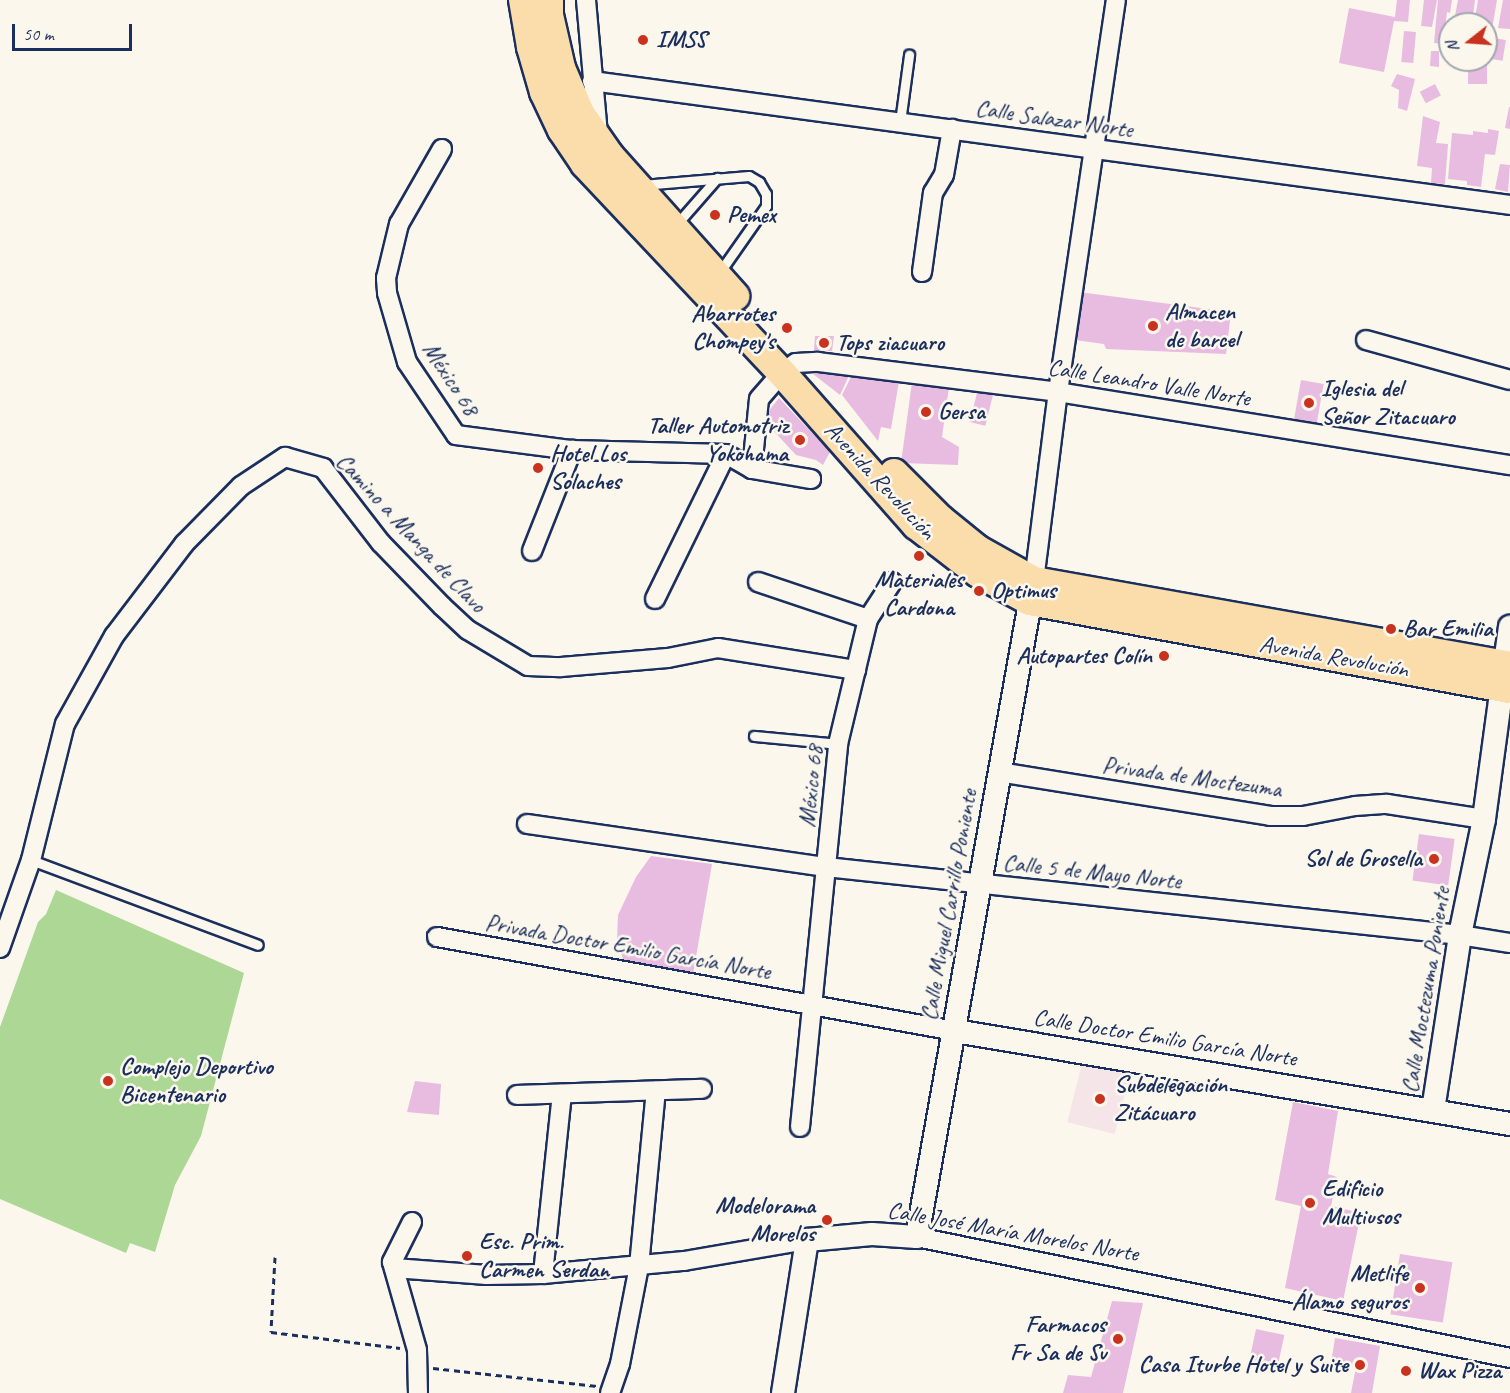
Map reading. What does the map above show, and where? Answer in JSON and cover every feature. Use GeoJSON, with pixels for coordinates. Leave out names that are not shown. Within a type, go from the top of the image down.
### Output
{"type":"FeatureCollection","features":[{"type":"Feature","properties":{"kind":"main road","name":"Avenida Revolución"},"geometry":{"type":"LineString","coordinates":[[523,0],[526,27],[536,70],[562,130],[590,170],[666,235],[789,368],[940,519],[1032,591],[1506,677]]}},
{"type":"Feature","properties":{"kind":"main road","name":"Avenida Revolución"},"geometry":{"type":"LineString","coordinates":[[549,0],[549,15],[561,68],[580,113],[636,186],[666,235]]}},
{"type":"Feature","properties":{"kind":"street"},"geometry":{"type":"LineString","coordinates":[[586,0],[598,139]]}},
{"type":"Feature","properties":{"kind":"street"},"geometry":{"type":"LineString","coordinates":[[1032,591],[1058,392],[1116,0]]}},
{"type":"Feature","properties":{"kind":"street","name":"Calle Salazar Norte"},"geometry":{"type":"LineString","coordinates":[[592,81],[1510,205]]}},
{"type":"Feature","properties":{"kind":"street"},"geometry":{"type":"LineString","coordinates":[[922,272],[933,193],[944,175],[952,129]]}},
{"type":"Feature","properties":{"kind":"street","name":"México 68"},"geometry":{"type":"LineString","coordinates":[[442,149],[399,224],[386,278],[389,308],[407,362],[456,435],[572,450],[726,454],[752,469],[811,479]]}},
{"type":"Feature","properties":{"kind":"street"},"geometry":{"type":"LineString","coordinates":[[1366,340],[1510,380]]}},
{"type":"Feature","properties":{"kind":"street","name":"Calle Leandro Valle Norte"},"geometry":{"type":"LineString","coordinates":[[789,368],[819,362],[1058,392],[1510,465]]}},
{"type":"Feature","properties":{"kind":"street"},"geometry":{"type":"LineString","coordinates":[[752,469],[759,399],[789,368]]}},
{"type":"Feature","properties":{"kind":"street"},"geometry":{"type":"LineString","coordinates":[[532,551],[572,450]]}},
{"type":"Feature","properties":{"kind":"street"},"geometry":{"type":"LineString","coordinates":[[655,599],[726,454]]}},
{"type":"Feature","properties":{"kind":"street","name":"Camino a Manga de Clavo"},"geometry":{"type":"LineString","coordinates":[[0,948],[31,860],[65,724],[114,636],[184,544],[241,486],[285,457],[323,468],[381,543],[442,606],[468,630],[528,666],[561,667],[668,658],[718,648],[856,670]]}},
{"type":"Feature","properties":{"kind":"street"},"geometry":{"type":"LineString","coordinates":[[758,582],[868,619]]}},
{"type":"Feature","properties":{"kind":"street","name":"México 68"},"geometry":{"type":"LineString","coordinates":[[800,1127],[838,744],[868,619],[892,582]]}},
{"type":"Feature","properties":{"kind":"street","name":"Calle Miguel Carrillo Poniente"},"geometry":{"type":"LineString","coordinates":[[917,1237],[1032,591]]}},
{"type":"Feature","properties":{"kind":"street","name":"Calle Moctezuma Poniente"},"geometry":{"type":"LineString","coordinates":[[1433,1110],[1460,935],[1484,819],[1506,677],[1510,627]]}},
{"type":"Feature","properties":{"kind":"street","name":"Privada de Moctezuma"},"geometry":{"type":"LineString","coordinates":[[999,772],[1270,816],[1302,816],[1355,806],[1387,804],[1484,819]]}},
{"type":"Feature","properties":{"kind":"street","name":"Calle 5 de Mayo Norte"},"geometry":{"type":"LineString","coordinates":[[527,824],[826,867],[1460,935],[1510,943]]}},
{"type":"Feature","properties":{"kind":"street","name":"Privada Doctor Emilio García Norte"},"geometry":{"type":"LineString","coordinates":[[437,937],[811,1005]]}},
{"type":"Feature","properties":{"kind":"street","name":"Calle Doctor Emilio García Norte"},"geometry":{"type":"LineString","coordinates":[[811,1005],[1510,1124]]}},
{"type":"Feature","properties":{"kind":"street"},"geometry":{"type":"LineString","coordinates":[[517,1095],[702,1089]]}},
{"type":"Feature","properties":{"kind":"street"},"geometry":{"type":"LineString","coordinates":[[610,1390],[620,1364],[639,1266],[656,1090]]}},
{"type":"Feature","properties":{"kind":"street"},"geometry":{"type":"LineString","coordinates":[[543,1274],[562,1094]]}},
{"type":"Feature","properties":{"kind":"street"},"geometry":{"type":"LineString","coordinates":[[412,1222],[392,1262],[418,1358],[418,1393]]}},
{"type":"Feature","properties":{"kind":"street","name":"Calle José María Morelos Norte"},"geometry":{"type":"LineString","coordinates":[[394,1268],[487,1275],[543,1274],[639,1266],[807,1240],[872,1234],[917,1237],[1510,1358]]}},
{"type":"Feature","properties":{"kind":"street"},"geometry":{"type":"LineString","coordinates":[[783,1393],[807,1240]]}},
{"type":"Feature","properties":{"kind":"lane"},"geometry":{"type":"LineString","coordinates":[[900,122],[909,55]]}},
{"type":"Feature","properties":{"kind":"lane"},"geometry":{"type":"LineString","coordinates":[[636,186],[749,176],[759,182],[766,206],[711,284]]}},
{"type":"Feature","properties":{"kind":"lane"},"geometry":{"type":"LineString","coordinates":[[666,235],[717,178]]}},
{"type":"Feature","properties":{"kind":"lane"},"geometry":{"type":"LineString","coordinates":[[754,736],[838,744]]}},
{"type":"Feature","properties":{"kind":"lane"},"geometry":{"type":"LineString","coordinates":[[31,860],[258,945]]}},
{"type":"Feature","properties":{"kind":"path"},"geometry":{"type":"LineString","coordinates":[[275,1257],[271,1332],[610,1390]]}},
{"type":"Feature","properties":{"kind":"shaded area","name":"Subdelegación Zitácuaro"},"geometry":{"type":"Polygon","coordinates":[[[1082,1063],[1130,1075],[1115,1134],[1067,1122],[1082,1063]]]}},
{"type":"Feature","properties":{"kind":"green space","name":"Complejo Deportivo Bicentenario"},"geometry":{"type":"Polygon","coordinates":[[[56,890],[244,973],[201,1136],[175,1185],[155,1252],[130,1243],[126,1253],[0,1199],[0,1027],[38,922],[46,914],[56,890]]]}},
{"type":"Feature","properties":{"kind":"building"},"geometry":{"type":"Polygon","coordinates":[[[1397,0],[1410,0],[1408,22],[1394,21],[1384,72],[1339,63],[1349,8],[1395,17],[1397,0]]]}},
{"type":"Feature","properties":{"kind":"building"},"geometry":{"type":"Polygon","coordinates":[[[1424,0],[1437,0],[1432,27],[1421,26],[1424,0]]]}},
{"type":"Feature","properties":{"kind":"building"},"geometry":{"type":"Polygon","coordinates":[[[1438,0],[1452,0],[1450,12],[1438,12],[1438,43],[1434,43],[1438,0]]]}},
{"type":"Feature","properties":{"kind":"building"},"geometry":{"type":"Polygon","coordinates":[[[1458,0],[1475,0],[1474,12],[1456,12],[1458,0]]]}},
{"type":"Feature","properties":{"kind":"building"},"geometry":{"type":"Polygon","coordinates":[[[1478,0],[1497,0],[1495,12],[1476,12],[1478,0]]]}},
{"type":"Feature","properties":{"kind":"building"},"geometry":{"type":"Polygon","coordinates":[[[1503,0],[1510,0],[1510,29],[1498,28],[1503,0]]]}},
{"type":"Feature","properties":{"kind":"building"},"geometry":{"type":"Polygon","coordinates":[[[1404,31],[1416,32],[1413,63],[1401,62],[1404,31]]]}},
{"type":"Feature","properties":{"kind":"building"},"geometry":{"type":"Polygon","coordinates":[[[1498,39],[1506,40],[1503,61],[1498,60],[1498,39]]]}},
{"type":"Feature","properties":{"kind":"building"},"geometry":{"type":"Polygon","coordinates":[[[1431,51],[1438,51],[1438,67],[1430,66],[1431,51]]]}},
{"type":"Feature","properties":{"kind":"building"},"geometry":{"type":"Polygon","coordinates":[[[1468,72],[1487,72],[1487,84],[1468,84],[1468,72]]]}},
{"type":"Feature","properties":{"kind":"building"},"geometry":{"type":"Polygon","coordinates":[[[1397,74],[1415,79],[1407,111],[1398,108],[1399,90],[1391,86],[1397,74]]]}},
{"type":"Feature","properties":{"kind":"building"},"geometry":{"type":"Polygon","coordinates":[[[1435,84],[1441,96],[1426,103],[1420,92],[1435,84]]]}},
{"type":"Feature","properties":{"kind":"building"},"geometry":{"type":"Polygon","coordinates":[[[1510,107],[1510,129],[1505,128],[1510,107]]]}},
{"type":"Feature","properties":{"kind":"building"},"geometry":{"type":"Polygon","coordinates":[[[1423,116],[1440,122],[1436,143],[1448,144],[1445,184],[1431,183],[1432,168],[1417,166],[1423,116]]]}},
{"type":"Feature","properties":{"kind":"building"},"geometry":{"type":"Polygon","coordinates":[[[1488,129],[1499,131],[1495,155],[1485,154],[1481,187],[1467,185],[1467,181],[1448,179],[1452,133],[1473,135],[1473,131],[1488,133],[1488,129]]]}},
{"type":"Feature","properties":{"kind":"building"},"geometry":{"type":"Polygon","coordinates":[[[1500,164],[1510,165],[1508,192],[1495,189],[1500,164]]]}},
{"type":"Feature","properties":{"kind":"building","name":"Almacen de barcel"},"geometry":{"type":"Polygon","coordinates":[[[1079,292],[1231,312],[1226,354],[1106,349],[1104,344],[1075,340],[1079,292]]]}},
{"type":"Feature","properties":{"kind":"building","name":"Tops ziacuaro"},"geometry":{"type":"Polygon","coordinates":[[[815,336],[834,336],[832,351],[814,350],[815,336]]]}},
{"type":"Feature","properties":{"kind":"building"},"geometry":{"type":"Polygon","coordinates":[[[804,367],[852,369],[840,395],[804,367]]]}},
{"type":"Feature","properties":{"kind":"building","name":"Gersa"},"geometry":{"type":"Polygon","coordinates":[[[855,369],[900,375],[891,429],[881,427],[878,441],[842,395],[855,369]]]}},
{"type":"Feature","properties":{"kind":"building","name":"Iglesia del Señor Zitacuaro"},"geometry":{"type":"Polygon","coordinates":[[[1301,380],[1324,384],[1316,426],[1294,422],[1301,380]]]}},
{"type":"Feature","properties":{"kind":"building","name":"Gersa"},"geometry":{"type":"Polygon","coordinates":[[[912,382],[949,387],[942,437],[959,447],[958,465],[901,463],[912,382]]]}},
{"type":"Feature","properties":{"kind":"building"},"geometry":{"type":"Polygon","coordinates":[[[978,389],[994,393],[985,426],[970,422],[978,389]]]}},
{"type":"Feature","properties":{"kind":"building","name":"Taller Automotriz Yokohama"},"geometry":{"type":"Polygon","coordinates":[[[779,398],[830,452],[823,465],[816,460],[796,455],[770,427],[768,412],[779,398]]]}},
{"type":"Feature","properties":{"kind":"building","name":"Sol de Grosella"},"geometry":{"type":"Polygon","coordinates":[[[1419,834],[1455,839],[1448,886],[1412,881],[1419,834]]]}},
{"type":"Feature","properties":{"kind":"building"},"geometry":{"type":"Polygon","coordinates":[[[651,856],[712,864],[693,974],[624,962],[617,940],[618,915],[636,877],[651,856]]]}},
{"type":"Feature","properties":{"kind":"building"},"geometry":{"type":"Polygon","coordinates":[[[415,1081],[441,1084],[439,1115],[407,1112],[415,1081]]]}},
{"type":"Feature","properties":{"kind":"building","name":"Edificio Multiusos"},"geometry":{"type":"Polygon","coordinates":[[[1293,1102],[1338,1111],[1328,1174],[1337,1177],[1331,1206],[1361,1213],[1343,1301],[1285,1288],[1301,1206],[1275,1200],[1293,1102]]]}},
{"type":"Feature","properties":{"kind":"building","name":"Metlife Álamo seguros"},"geometry":{"type":"Polygon","coordinates":[[[1400,1254],[1452,1262],[1443,1323],[1390,1314],[1400,1254]]]}},
{"type":"Feature","properties":{"kind":"building","name":"Farmacos Fr Sa de Sv"},"geometry":{"type":"Polygon","coordinates":[[[1112,1301],[1143,1303],[1123,1393],[1063,1393],[1068,1375],[1091,1377],[1112,1301]]]}},
{"type":"Feature","properties":{"kind":"building"},"geometry":{"type":"Polygon","coordinates":[[[1256,1329],[1284,1335],[1276,1372],[1248,1366],[1256,1329]]]}},
{"type":"Feature","properties":{"kind":"building","name":"Casa Iturbe Hotel y Suite"},"geometry":{"type":"Polygon","coordinates":[[[1335,1338],[1380,1346],[1372,1393],[1351,1393],[1356,1367],[1331,1363],[1335,1338]]]}},
{"type":"Feature","properties":{"kind":"place","name":"IMSS"},"geometry":{"type":"Point","coordinates":[643,40]}},
{"type":"Feature","properties":{"kind":"place","name":"Pemex"},"geometry":{"type":"Point","coordinates":[715,215]}},
{"type":"Feature","properties":{"kind":"place","name":"Almacen de barcel"},"geometry":{"type":"Point","coordinates":[1153,326]}},
{"type":"Feature","properties":{"kind":"place","name":"Abarrotes Chompey's"},"geometry":{"type":"Point","coordinates":[787,328]}},
{"type":"Feature","properties":{"kind":"place","name":"Tops ziacuaro"},"geometry":{"type":"Point","coordinates":[824,343]}},
{"type":"Feature","properties":{"kind":"place","name":"Iglesia del Señor Zitacuaro"},"geometry":{"type":"Point","coordinates":[1309,403]}},
{"type":"Feature","properties":{"kind":"place","name":"Gersa"},"geometry":{"type":"Point","coordinates":[926,412]}},
{"type":"Feature","properties":{"kind":"place","name":"Taller Automotriz Yokohama"},"geometry":{"type":"Point","coordinates":[800,440]}},
{"type":"Feature","properties":{"kind":"place","name":"Hotel Los Solaches"},"geometry":{"type":"Point","coordinates":[538,468]}},
{"type":"Feature","properties":{"kind":"place","name":"Materiales Cardona"},"geometry":{"type":"Point","coordinates":[919,556]}},
{"type":"Feature","properties":{"kind":"place","name":"Optimus"},"geometry":{"type":"Point","coordinates":[979,591]}},
{"type":"Feature","properties":{"kind":"place","name":"Bar Emilia"},"geometry":{"type":"Point","coordinates":[1391,629]}},
{"type":"Feature","properties":{"kind":"place","name":"Autopartes Colín"},"geometry":{"type":"Point","coordinates":[1164,656]}},
{"type":"Feature","properties":{"kind":"place","name":"Sol de Grosella"},"geometry":{"type":"Point","coordinates":[1434,859]}},
{"type":"Feature","properties":{"kind":"place","name":"Complejo Deportivo Bicentenario"},"geometry":{"type":"Point","coordinates":[108,1081]}},
{"type":"Feature","properties":{"kind":"place","name":"Subdelegación Zitácuaro"},"geometry":{"type":"Point","coordinates":[1100,1099]}},
{"type":"Feature","properties":{"kind":"place","name":"Edificio Multiusos"},"geometry":{"type":"Point","coordinates":[1310,1203]}},
{"type":"Feature","properties":{"kind":"place","name":"Modelorama Morelos"},"geometry":{"type":"Point","coordinates":[827,1220]}},
{"type":"Feature","properties":{"kind":"place","name":"Esc. Prim. Carmen Serdan"},"geometry":{"type":"Point","coordinates":[467,1256]}},
{"type":"Feature","properties":{"kind":"place","name":"Metlife Álamo seguros"},"geometry":{"type":"Point","coordinates":[1420,1288]}},
{"type":"Feature","properties":{"kind":"place","name":"Farmacos Fr Sa de Sv"},"geometry":{"type":"Point","coordinates":[1118,1339]}},
{"type":"Feature","properties":{"kind":"place","name":"Casa Iturbe Hotel y Suite"},"geometry":{"type":"Point","coordinates":[1360,1365]}},
{"type":"Feature","properties":{"kind":"place","name":"Wax Pizza"},"geometry":{"type":"Point","coordinates":[1406,1371]}}]}
